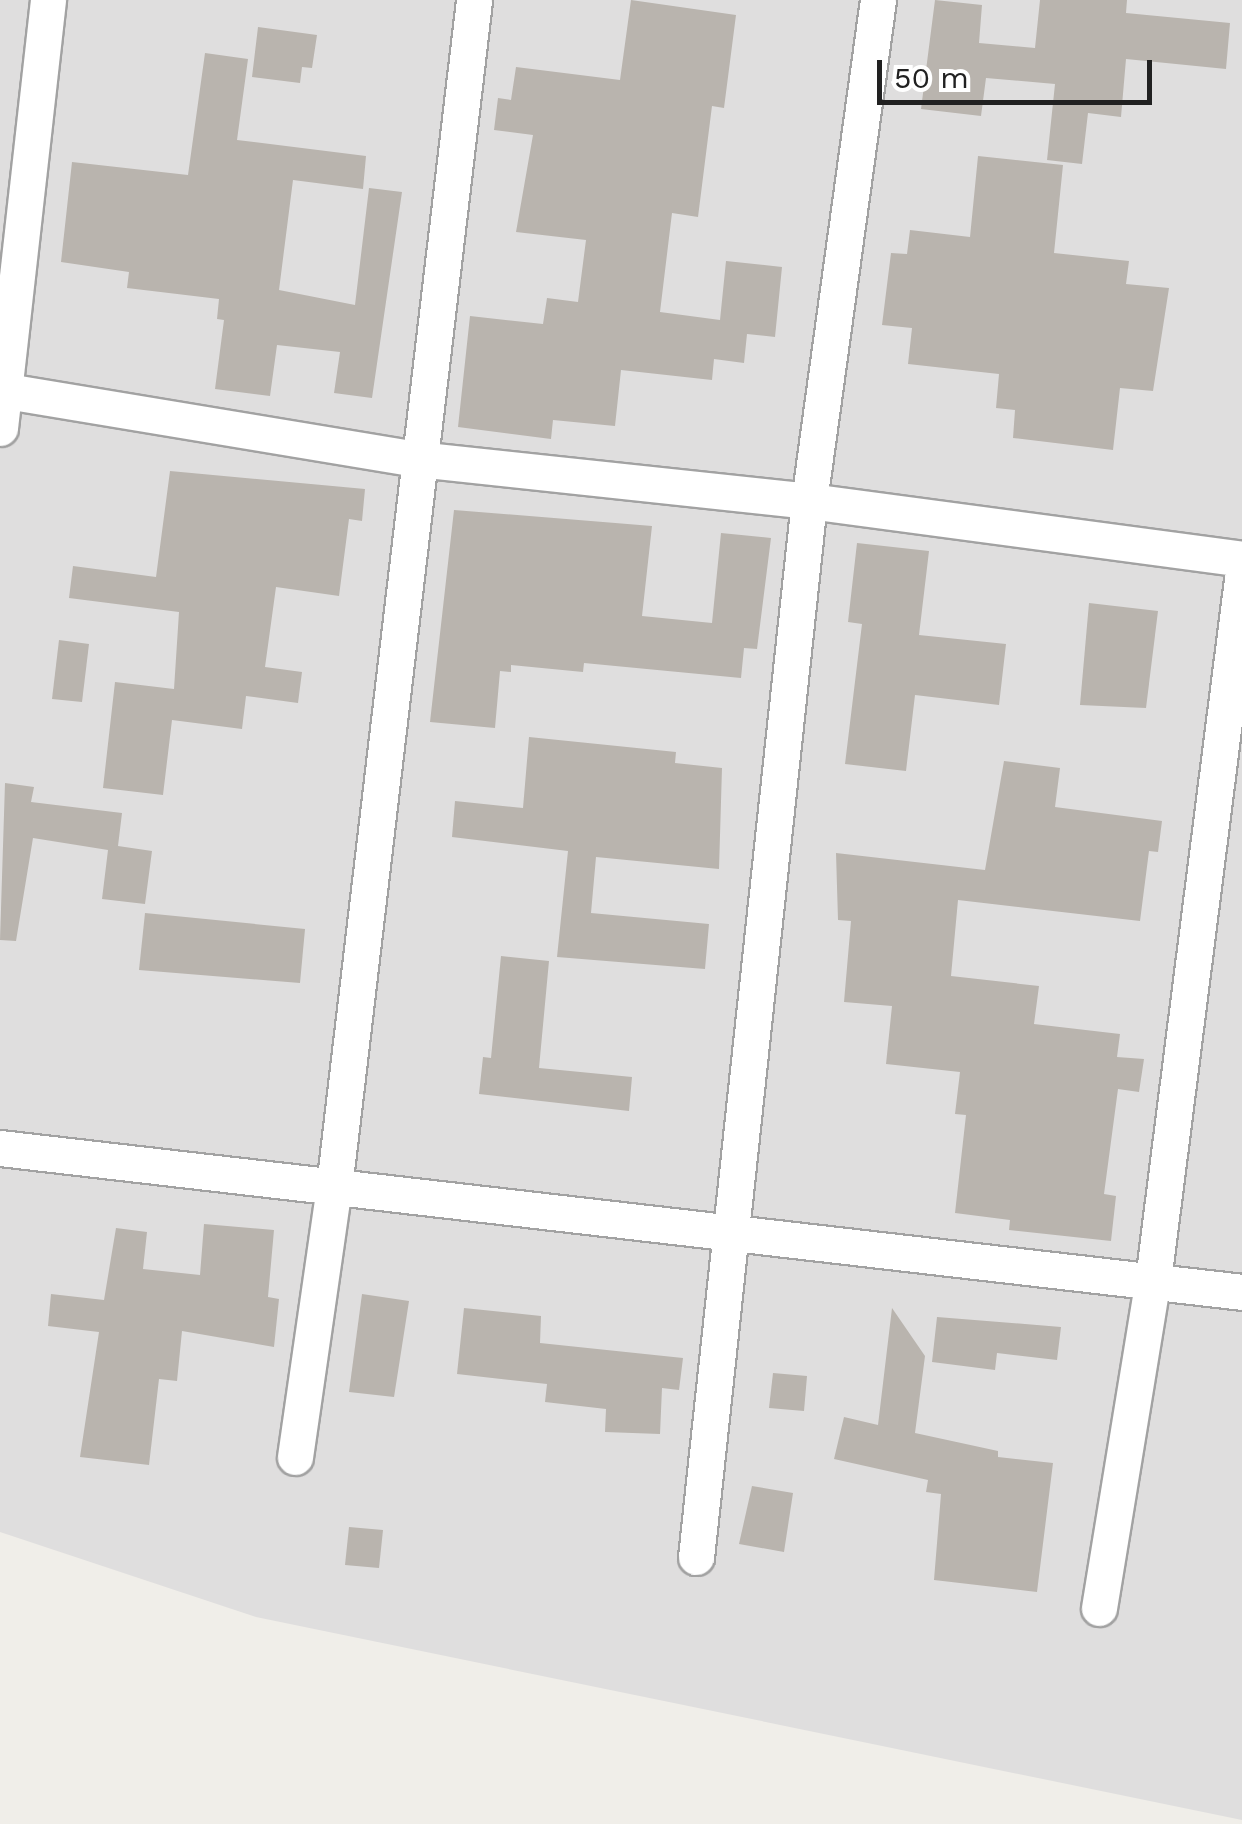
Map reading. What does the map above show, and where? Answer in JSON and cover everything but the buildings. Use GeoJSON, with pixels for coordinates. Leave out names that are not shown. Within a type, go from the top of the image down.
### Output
{"type":"FeatureCollection","features":[{"type":"Feature","properties":{"kind":"street"},"geometry":{"type":"LineString","coordinates":[[0,428],[48,0]]}},
{"type":"Feature","properties":{"kind":"street"},"geometry":{"type":"LineString","coordinates":[[295,1458],[334,1187],[416,459],[474,0]]}},
{"type":"Feature","properties":{"kind":"street"},"geometry":{"type":"LineString","coordinates":[[696,1557],[734,1236],[809,501],[878,0]]}},
{"type":"Feature","properties":{"kind":"street"},"geometry":{"type":"LineString","coordinates":[[2,390],[416,459],[809,501],[1242,559]]}},
{"type":"Feature","properties":{"kind":"street"},"geometry":{"type":"LineString","coordinates":[[1099,1608],[1153,1280],[1242,579]]}},
{"type":"Feature","properties":{"kind":"street"},"geometry":{"type":"LineString","coordinates":[[0,1148],[1242,1292]]}},
{"type":"Feature","properties":{"kind":"shaded area"},"geometry":{"type":"Polygon","coordinates":[[[0,0],[1242,0],[1242,1820],[256,1617],[0,1532],[0,0]]]}}]}
